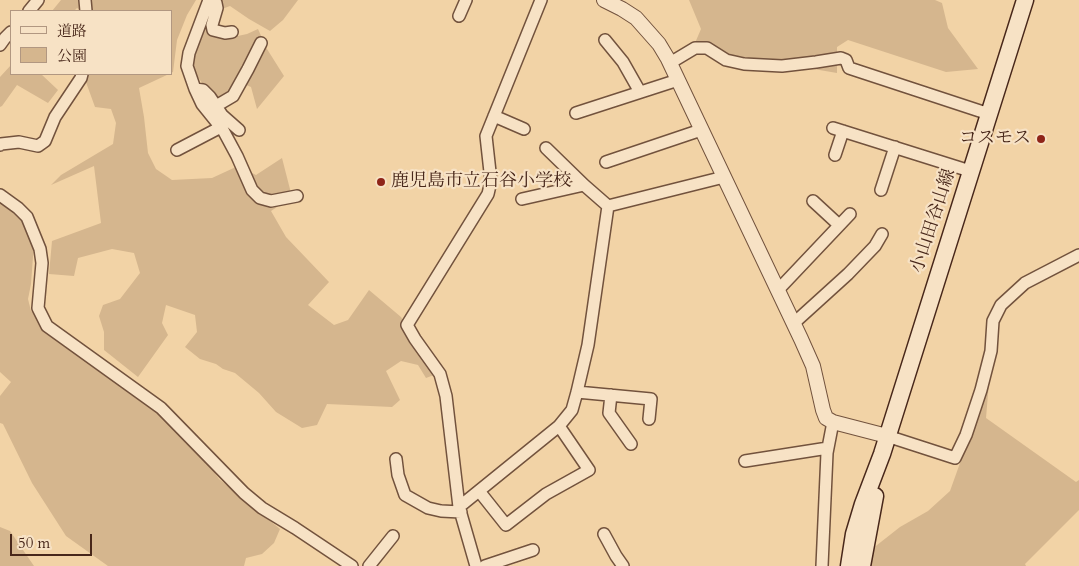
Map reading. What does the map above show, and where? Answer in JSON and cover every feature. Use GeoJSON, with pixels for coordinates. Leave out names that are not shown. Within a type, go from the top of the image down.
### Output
{"type":"FeatureCollection","features":[{"type":"Feature","properties":{"kind":"main road","name":"小山田谷山線"},"geometry":{"type":"LineString","coordinates":[[848,566],[856,526],[882,454],[1025,0]]}},
{"type":"Feature","properties":{"kind":"main road","name":"小山田谷山線"},"geometry":{"type":"LineString","coordinates":[[862,566],[882,454]]}},
{"type":"Feature","properties":{"kind":"street"},"geometry":{"type":"LineString","coordinates":[[232,32],[213,30],[212,24],[217,8],[216,3],[210,0],[187,66],[195,88],[202,104],[221,127],[237,156],[252,190],[260,198],[271,201],[297,196]]}},
{"type":"Feature","properties":{"kind":"street"},"geometry":{"type":"LineString","coordinates":[[459,16],[466,0]]}},
{"type":"Feature","properties":{"kind":"street"},"geometry":{"type":"LineString","coordinates":[[476,566],[460,510],[446,396],[440,374],[415,340],[407,324],[488,194],[491,181],[486,136],[541,0]]}},
{"type":"Feature","properties":{"kind":"street"},"geometry":{"type":"LineString","coordinates":[[604,0],[636,18],[659,44],[670,63],[794,323],[813,366],[826,418],[833,422],[887,436],[955,458],[966,434],[981,390],[991,351],[993,321],[1001,305],[1026,283],[1079,255]]}},
{"type":"Feature","properties":{"kind":"street"},"geometry":{"type":"LineString","coordinates":[[0,45],[10,33]]}},
{"type":"Feature","properties":{"kind":"street"},"geometry":{"type":"LineString","coordinates":[[605,40],[623,62],[640,92]]}},
{"type":"Feature","properties":{"kind":"street"},"geometry":{"type":"LineString","coordinates":[[216,106],[233,96],[260,43]]}},
{"type":"Feature","properties":{"kind":"street"},"geometry":{"type":"LineString","coordinates":[[670,63],[695,48],[707,48],[726,60],[744,64],[782,66],[841,58],[846,60],[849,68],[989,114]]}},
{"type":"Feature","properties":{"kind":"street"},"geometry":{"type":"LineString","coordinates":[[0,145],[19,142],[38,146],[45,141],[55,117],[82,75]]}},
{"type":"Feature","properties":{"kind":"street"},"geometry":{"type":"LineString","coordinates":[[576,113],[678,80]]}},
{"type":"Feature","properties":{"kind":"street"},"geometry":{"type":"LineString","coordinates":[[195,88],[203,90],[222,115],[239,130]]}},
{"type":"Feature","properties":{"kind":"street"},"geometry":{"type":"LineString","coordinates":[[494,116],[524,129]]}},
{"type":"Feature","properties":{"kind":"street"},"geometry":{"type":"LineString","coordinates":[[177,150],[221,127]]}},
{"type":"Feature","properties":{"kind":"street"},"geometry":{"type":"LineString","coordinates":[[835,155],[838,129],[970,171]]}},
{"type":"Feature","properties":{"kind":"street"},"geometry":{"type":"LineString","coordinates":[[606,162],[702,130]]}},
{"type":"Feature","properties":{"kind":"street"},"geometry":{"type":"LineString","coordinates":[[881,190],[894,147]]}},
{"type":"Feature","properties":{"kind":"street"},"geometry":{"type":"LineString","coordinates":[[546,148],[608,206]]}},
{"type":"Feature","properties":{"kind":"street"},"geometry":{"type":"LineString","coordinates":[[608,206],[724,177]]}},
{"type":"Feature","properties":{"kind":"street"},"geometry":{"type":"LineString","coordinates":[[522,199],[584,185]]}},
{"type":"Feature","properties":{"kind":"street"},"geometry":{"type":"LineString","coordinates":[[0,195],[18,208],[26,217],[40,249],[42,263],[38,308],[47,326],[161,408],[244,493],[262,508],[351,566]]}},
{"type":"Feature","properties":{"kind":"street"},"geometry":{"type":"LineString","coordinates":[[813,201],[839,225]]}},
{"type":"Feature","properties":{"kind":"street"},"geometry":{"type":"LineString","coordinates":[[396,459],[398,475],[405,495],[428,508],[441,511],[460,510],[479,491],[559,426],[572,410],[588,345],[608,206]]}},
{"type":"Feature","properties":{"kind":"street"},"geometry":{"type":"LineString","coordinates":[[778,290],[850,214]]}},
{"type":"Feature","properties":{"kind":"street"},"geometry":{"type":"LineString","coordinates":[[794,323],[848,274],[874,246],[882,234]]}},
{"type":"Feature","properties":{"kind":"street"},"geometry":{"type":"LineString","coordinates":[[577,392],[651,399],[649,419]]}},
{"type":"Feature","properties":{"kind":"street"},"geometry":{"type":"LineString","coordinates":[[611,395],[609,413],[631,444]]}},
{"type":"Feature","properties":{"kind":"street"},"geometry":{"type":"LineString","coordinates":[[822,566],[828,448],[833,422]]}},
{"type":"Feature","properties":{"kind":"street"},"geometry":{"type":"LineString","coordinates":[[479,491],[506,525],[546,494],[589,470],[559,426]]}},
{"type":"Feature","properties":{"kind":"street"},"geometry":{"type":"LineString","coordinates":[[745,461],[828,448]]}},
{"type":"Feature","properties":{"kind":"street"},"geometry":{"type":"LineString","coordinates":[[604,534],[623,566]]}},
{"type":"Feature","properties":{"kind":"street"},"geometry":{"type":"LineString","coordinates":[[369,566],[393,536]]}},
{"type":"Feature","properties":{"kind":"street"},"geometry":{"type":"LineString","coordinates":[[486,566],[534,550]]}},
{"type":"Feature","properties":{"kind":"green space"},"geometry":{"type":"Polygon","coordinates":[[[61,0],[196,0],[187,15],[177,40],[172,72],[172,10],[80,10],[77,8],[75,10],[53,10],[61,0]]]}},
{"type":"Feature","properties":{"kind":"green space"},"geometry":{"type":"Polygon","coordinates":[[[205,0],[298,0],[283,20],[270,31],[230,6],[219,10],[216,23],[233,37],[258,29],[267,49],[284,76],[257,109],[251,87],[239,82],[221,109],[210,106],[203,84],[190,67],[205,0]]]}},
{"type":"Feature","properties":{"kind":"green space"},"geometry":{"type":"Polygon","coordinates":[[[689,0],[935,0],[942,3],[948,28],[978,69],[946,72],[848,40],[837,47],[837,73],[708,51],[695,43],[701,29],[689,0]]]}},
{"type":"Feature","properties":{"kind":"green space"},"geometry":{"type":"Polygon","coordinates":[[[10,66],[10,75],[42,75],[58,90],[48,103],[17,85],[0,107],[0,77],[10,66]]]}},
{"type":"Feature","properties":{"kind":"green space"},"geometry":{"type":"Polygon","coordinates":[[[83,75],[167,75],[139,88],[148,153],[156,169],[172,180],[212,178],[238,166],[256,175],[282,158],[292,197],[271,211],[286,237],[329,282],[308,305],[334,325],[348,320],[369,290],[401,317],[434,375],[426,378],[418,365],[401,361],[386,371],[400,400],[392,407],[327,404],[317,425],[302,428],[276,412],[259,393],[235,373],[200,359],[185,347],[197,332],[195,315],[166,305],[162,323],[168,335],[138,377],[104,350],[104,332],[99,316],[103,305],[120,299],[140,273],[134,253],[112,249],[78,258],[74,276],[49,274],[52,241],[101,223],[94,166],[51,185],[61,175],[113,144],[116,123],[111,109],[95,107],[83,75]]]}},
{"type":"Feature","properties":{"kind":"green space"},"geometry":{"type":"Polygon","coordinates":[[[0,201],[19,215],[34,243],[28,299],[31,311],[86,353],[147,390],[179,422],[219,479],[280,529],[274,543],[262,554],[246,558],[244,566],[108,566],[66,536],[32,483],[3,424],[0,423],[0,396],[11,382],[0,372],[0,201]]]}},
{"type":"Feature","properties":{"kind":"green space"},"geometry":{"type":"Polygon","coordinates":[[[989,382],[986,418],[1076,482],[1079,480],[1079,510],[1025,564],[1026,566],[870,566],[872,549],[900,527],[928,511],[950,491],[989,382]]]}},
{"type":"Feature","properties":{"kind":"green space"},"geometry":{"type":"Polygon","coordinates":[[[0,527],[10,531],[34,566],[0,566],[0,527]]]}},
{"type":"Feature","properties":{"kind":"place","name":"コスモス"},"geometry":{"type":"Point","coordinates":[1041,139]}},
{"type":"Feature","properties":{"kind":"place","name":"鹿児島市立石谷小学校"},"geometry":{"type":"Point","coordinates":[381,182]}}]}
